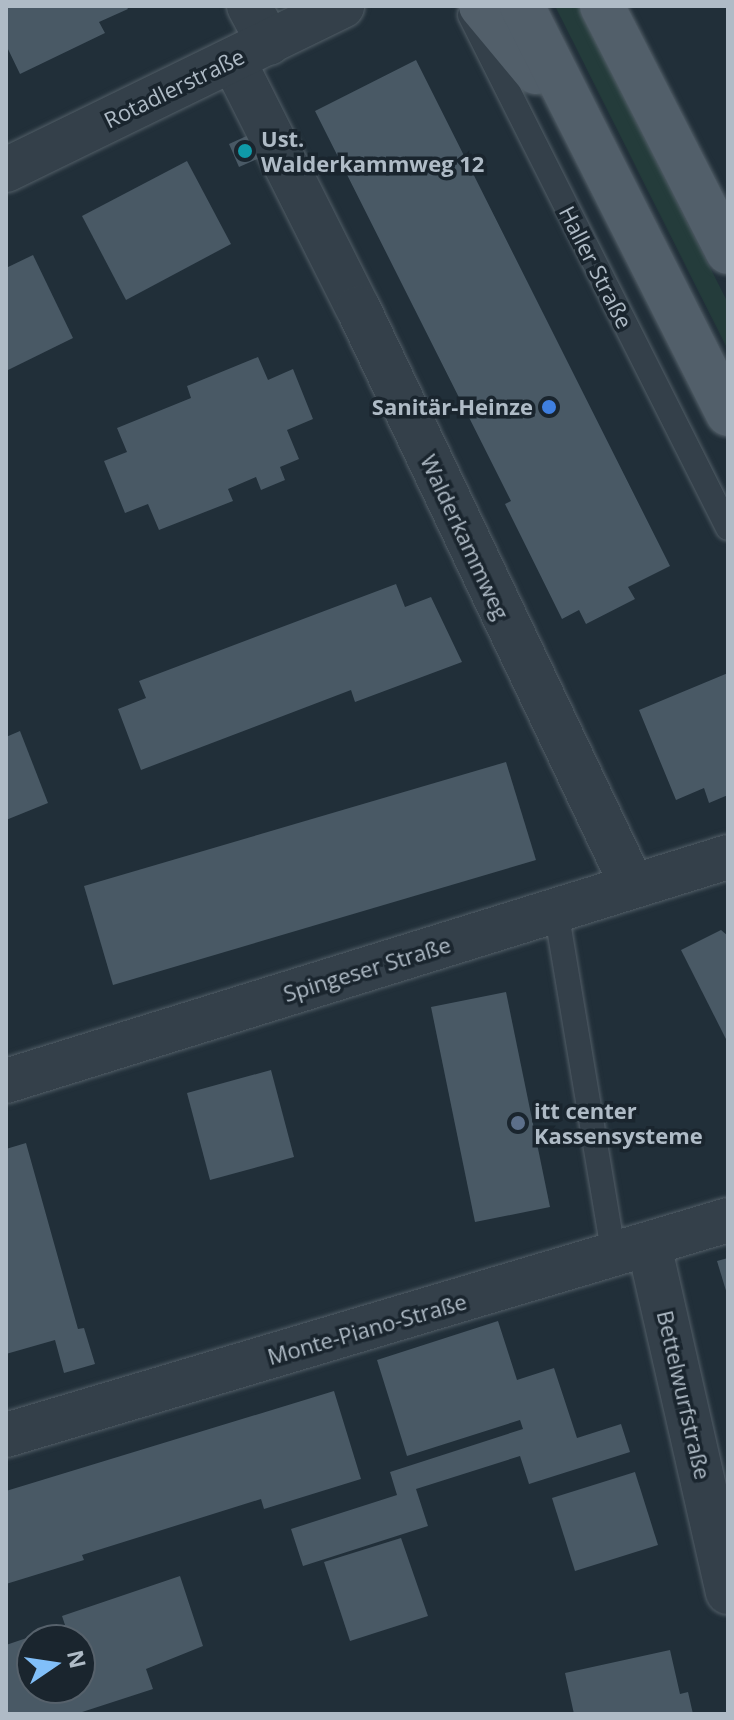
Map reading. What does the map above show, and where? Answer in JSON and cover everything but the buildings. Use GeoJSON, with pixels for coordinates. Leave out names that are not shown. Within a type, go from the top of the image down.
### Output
{"type":"FeatureCollection","features":[{"type":"Feature","properties":{"kind":"main road"},"geometry":{"type":"LineString","coordinates":[[481,6],[581,126]]}},
{"type":"Feature","properties":{"kind":"main road"},"geometry":{"type":"LineString","coordinates":[[522,6],[728,414]]}},
{"type":"Feature","properties":{"kind":"main road"},"geometry":{"type":"LineString","coordinates":[[602,6],[728,252]]}},
{"type":"Feature","properties":{"kind":"street","name":"Rotadlerstraße"},"geometry":{"type":"LineString","coordinates":[[6,170],[250,36],[342,6]]}},
{"type":"Feature","properties":{"kind":"street","name":"Walderkammweg"},"geometry":{"type":"LineString","coordinates":[[250,36],[358,308],[632,885]]}},
{"type":"Feature","properties":{"kind":"street","name":"Spingeser Straße"},"geometry":{"type":"LineString","coordinates":[[6,1081],[728,857]]}},
{"type":"Feature","properties":{"kind":"street","name":"Monte-Piano-Straße"},"geometry":{"type":"LineString","coordinates":[[6,1435],[728,1220]]}},
{"type":"Feature","properties":{"kind":"street","name":"Bettelwurfstraße"},"geometry":{"type":"LineString","coordinates":[[632,1251],[728,1592]]}},
{"type":"Feature","properties":{"kind":"lane","name":"Haller Straße"},"geometry":{"type":"LineString","coordinates":[[465,6],[728,528]]}},
{"type":"Feature","properties":{"kind":"lane"},"geometry":{"type":"LineString","coordinates":[[556,910],[632,1251]]}},
{"type":"Feature","properties":{"kind":"green space"},"geometry":{"type":"Polygon","coordinates":[[[555,6],[578,6],[728,303],[728,350],[555,6]]]}},
{"type":"Feature","properties":{"kind":"place","name":"Ust. Walderkammweg 12"},"geometry":{"type":"Point","coordinates":[245,151]}},
{"type":"Feature","properties":{"kind":"place","name":"Sanitär-Heinze"},"geometry":{"type":"Point","coordinates":[549,407]}},
{"type":"Feature","properties":{"kind":"place","name":"itt center Kassensysteme"},"geometry":{"type":"Point","coordinates":[518,1123]}}]}
